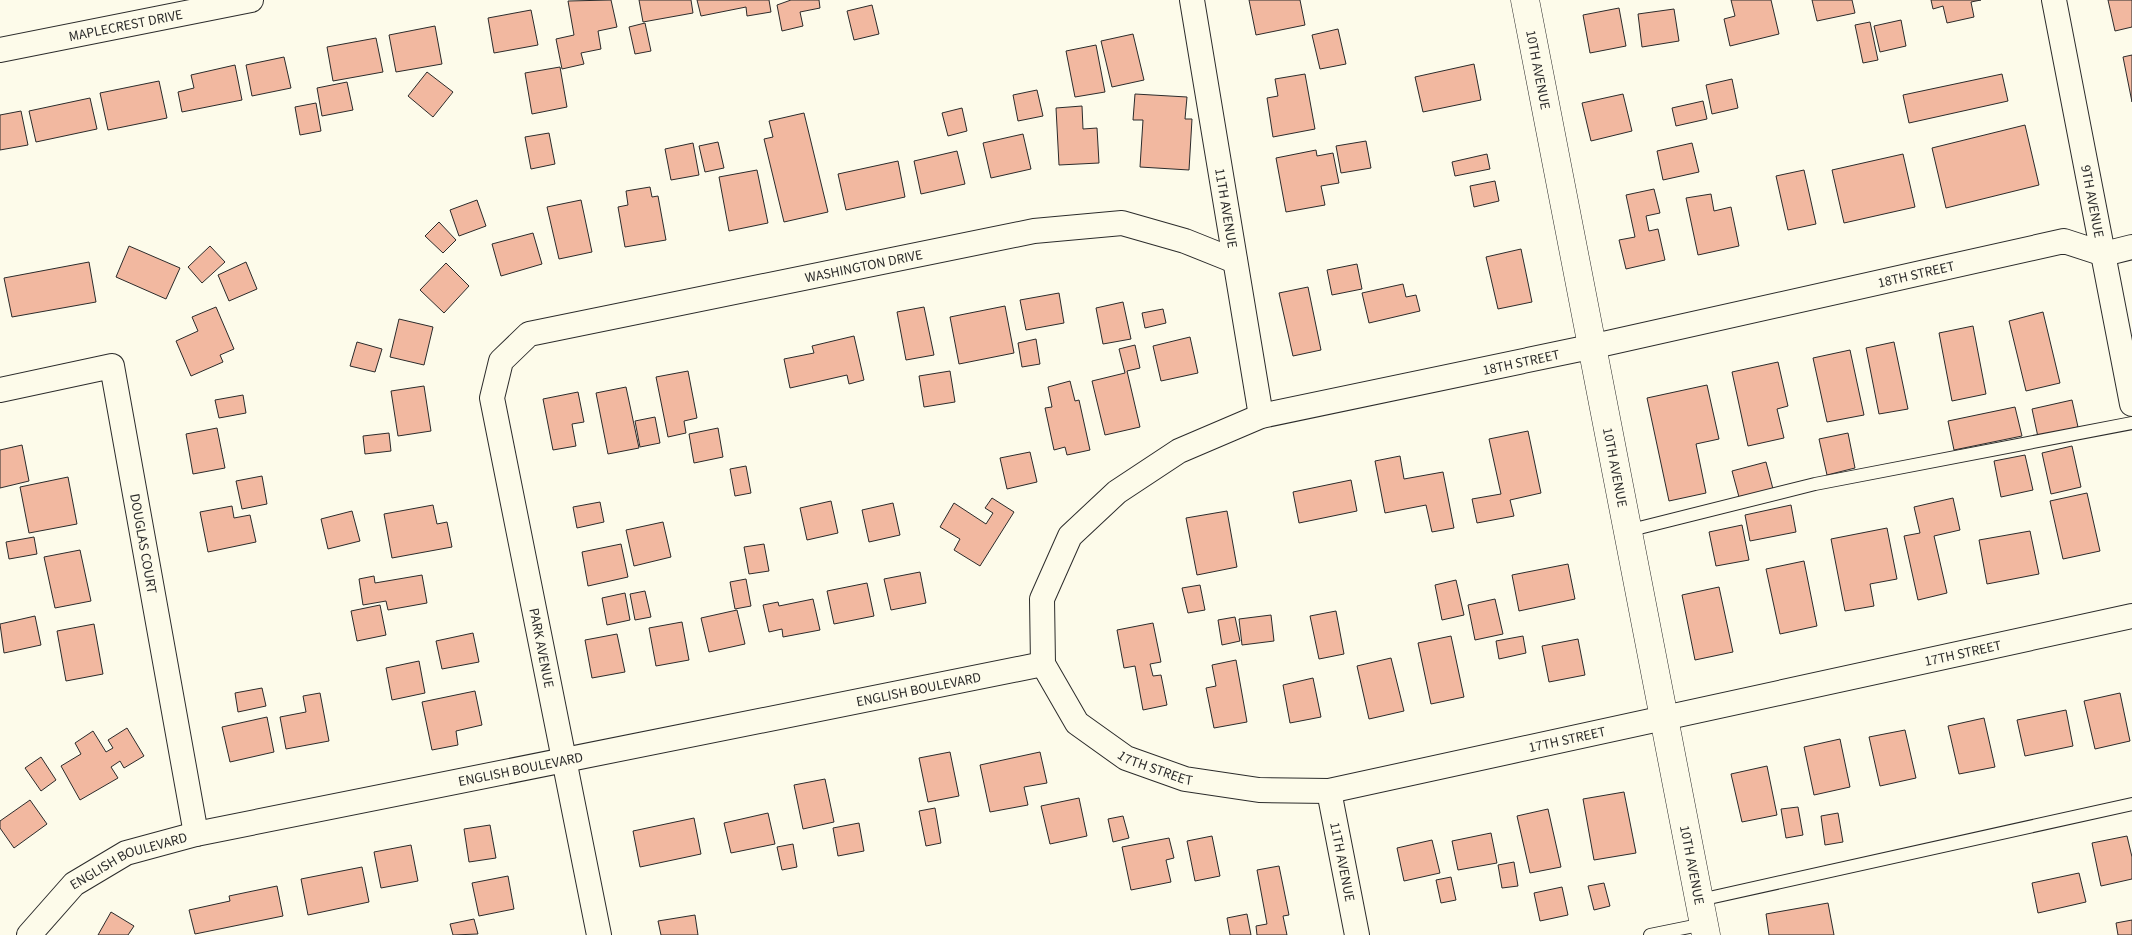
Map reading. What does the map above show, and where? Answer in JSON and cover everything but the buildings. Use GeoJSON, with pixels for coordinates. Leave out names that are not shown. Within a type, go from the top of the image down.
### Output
{"type":"FeatureCollection","features":[{"type":"Feature","properties":{"kind":"street","name":"MAPLECREST DRIVE"},"geometry":{"type":"LineString","coordinates":[[0,50],[251,0]]}},
{"type":"Feature","properties":{"kind":"street","name":"11TH AVENUE"},"geometry":{"type":"LineString","coordinates":[[1192,0],[1261,416]]}},
{"type":"Feature","properties":{"kind":"street","name":"10TH AVENUE"},"geometry":{"type":"LineString","coordinates":[[1525,0],[1590,348],[1703,920]]}},
{"type":"Feature","properties":{"kind":"street","name":"9TH AVENUE"},"geometry":{"type":"LineString","coordinates":[[2054,0],[2132,404]]}},
{"type":"Feature","properties":{"kind":"street","name":"WASHINGTON DRIVE"},"geometry":{"type":"LineString","coordinates":[[501,361],[529,334],[1034,231],[1122,223],[1185,241],[1235,261]]}},
{"type":"Feature","properties":{"kind":"street","name":"18TH STREET"},"geometry":{"type":"LineString","coordinates":[[1043,664],[1042,599],[1070,536],[1117,492],[1179,451],[1261,416],[1590,348],[2064,241],[2104,254]]}},
{"type":"Feature","properties":{"kind":"street"},"geometry":{"type":"LineString","coordinates":[[2104,254],[2132,247]]}},
{"type":"Feature","properties":{"kind":"street","name":"PARK AVENUE"},"geometry":{"type":"LineString","coordinates":[[501,361],[492,398],[598,935]]}},
{"type":"Feature","properties":{"kind":"street","name":"DOUGLAS COURT"},"geometry":{"type":"LineString","coordinates":[[0,390],[112,366],[196,834]]}},
{"type":"Feature","properties":{"kind":"street","name":"17TH STREET"},"geometry":{"type":"LineString","coordinates":[[1043,664],[1077,722],[1126,758],[1185,779],[1259,790],[1329,790],[2132,616]]}},
{"type":"Feature","properties":{"kind":"street","name":"ENGLISH BOULEVARD"},"geometry":{"type":"LineString","coordinates":[[28,935],[74,884],[126,853],[196,834],[1043,664]]}},
{"type":"Feature","properties":{"kind":"street","name":"11TH AVENUE"},"geometry":{"type":"LineString","coordinates":[[1329,790],[1357,935]]}},
{"type":"Feature","properties":{"kind":"lane"},"geometry":{"type":"LineString","coordinates":[[1627,531],[1815,484],[2132,423]]}},
{"type":"Feature","properties":{"kind":"lane"},"geometry":{"type":"LineString","coordinates":[[1650,935],[2132,804]]}}]}
